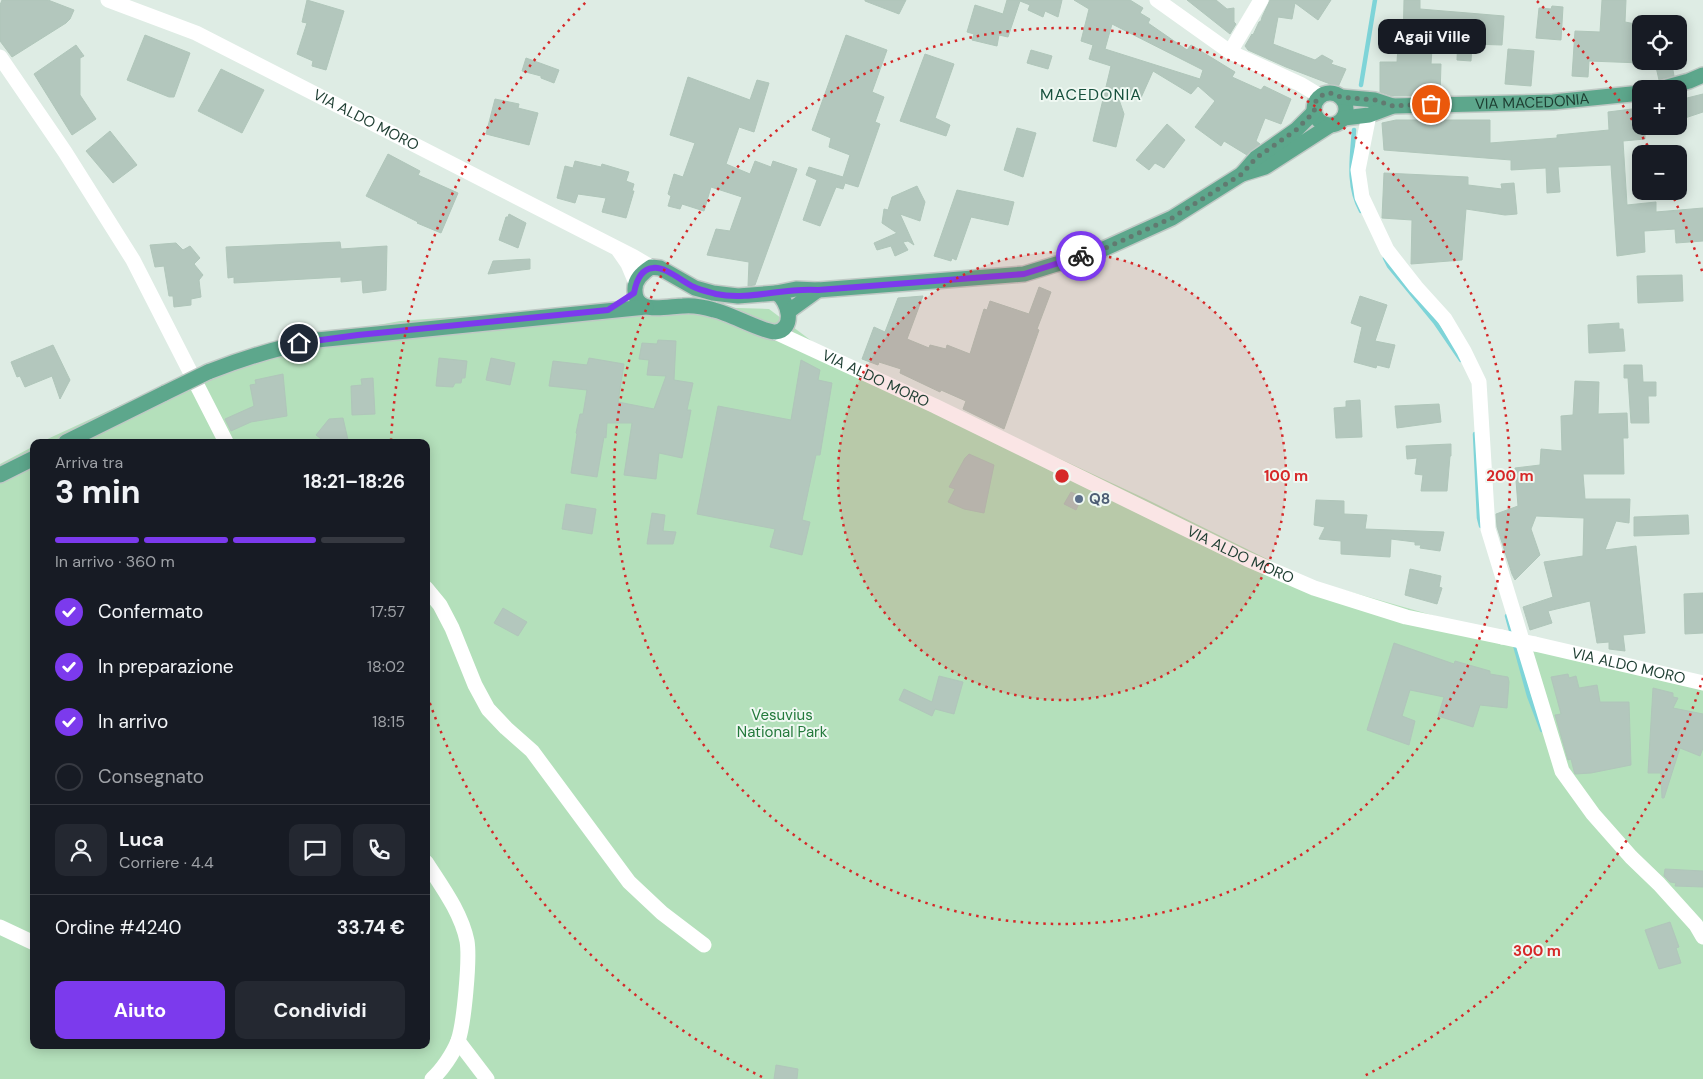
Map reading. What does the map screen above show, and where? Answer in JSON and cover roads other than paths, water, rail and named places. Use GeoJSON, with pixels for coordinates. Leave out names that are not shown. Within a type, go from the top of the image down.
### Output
{"type":"FeatureCollection","features":[{"type":"Feature","properties":{"kind":"main road"},"geometry":{"type":"LineString","coordinates":[[1687,82],[1703,75]]}},
{"type":"Feature","properties":{"kind":"main road"},"geometry":{"type":"LineString","coordinates":[[608,310],[635,288],[642,274],[651,268],[660,268],[695,288],[713,293],[738,296],[776,293],[796,289],[818,290],[1024,274],[1099,251],[1164,221],[1242,174],[1266,167],[1344,118],[1346,107],[1341,97],[1330,93],[1320,96],[1314,106],[1314,112],[1319,121],[1329,126]]}},
{"type":"Feature","properties":{"kind":"main road","name":"VIA MACEDONIA"},"geometry":{"type":"LineString","coordinates":[[1341,97],[1375,100],[1393,106],[1553,102],[1632,94]]}},
{"type":"Feature","properties":{"kind":"main road","name":"VIA MACEDONIA"},"geometry":{"type":"LineString","coordinates":[[1344,118],[1370,115],[1393,106]]}},
{"type":"Feature","properties":{"kind":"main road"},"geometry":{"type":"LineString","coordinates":[[1242,174],[1256,158],[1296,130],[1314,112]]}},
{"type":"Feature","properties":{"kind":"main road"},"geometry":{"type":"LineString","coordinates":[[635,288],[638,302],[646,307]]}},
{"type":"Feature","properties":{"kind":"main road"},"geometry":{"type":"LineString","coordinates":[[788,315],[818,290]]}},
{"type":"Feature","properties":{"kind":"main road"},"geometry":{"type":"LineString","coordinates":[[72,439],[208,372],[253,355],[281,347],[317,340],[646,307],[703,307],[729,314],[775,332],[781,330],[786,325],[788,315],[785,301],[776,293]]}},
{"type":"Feature","properties":{"kind":"main road"},"geometry":{"type":"LineString","coordinates":[[0,475],[30,460]]}},
{"type":"Feature","properties":{"kind":"street","name":"VIA ALDO MORO"},"geometry":{"type":"LineString","coordinates":[[108,0],[196,33],[634,257],[651,268]]}},
{"type":"Feature","properties":{"kind":"street"},"geometry":{"type":"LineString","coordinates":[[1157,0],[1230,52],[1300,84],[1320,96]]}},
{"type":"Feature","properties":{"kind":"street"},"geometry":{"type":"LineString","coordinates":[[1230,52],[1261,0]]}},
{"type":"Feature","properties":{"kind":"street"},"geometry":{"type":"LineString","coordinates":[[0,57],[65,152],[133,260],[224,439]]}},
{"type":"Feature","properties":{"kind":"street"},"geometry":{"type":"LineString","coordinates":[[1370,115],[1358,170],[1362,197],[1387,250],[1416,287],[1445,319],[1464,351],[1479,382],[1488,528],[1562,771],[1593,814],[1696,925],[1703,937]]}},
{"type":"Feature","properties":{"kind":"street"},"geometry":{"type":"LineString","coordinates":[[619,251],[628,264],[635,288]]}},
{"type":"Feature","properties":{"kind":"street","name":"VIA ALDO MORO"},"geometry":{"type":"LineString","coordinates":[[788,315],[808,346]]}},
{"type":"Feature","properties":{"kind":"street","name":"VIA ALDO MORO"},"geometry":{"type":"LineString","coordinates":[[775,332],[944,410],[1247,559],[1314,588],[1406,617],[1535,644],[1703,683]]}},
{"type":"Feature","properties":{"kind":"street"},"geometry":{"type":"LineString","coordinates":[[430,593],[440,605],[452,628],[474,685],[488,708],[506,728],[532,751],[629,882],[662,913],[704,945]]}},
{"type":"Feature","properties":{"kind":"street"},"geometry":{"type":"LineString","coordinates":[[430,869],[454,908],[467,942],[466,989],[458,1041],[451,1054],[432,1079]]}},
{"type":"Feature","properties":{"kind":"street"},"geometry":{"type":"LineString","coordinates":[[0,927],[30,941]]}},
{"type":"Feature","properties":{"kind":"street"},"geometry":{"type":"LineString","coordinates":[[458,1041],[487,1079]]}},
{"type":"Feature","properties":{"kind":"waterway"},"geometry":{"type":"LineString","coordinates":[[1361,85],[1375,0]]}},
{"type":"Feature","properties":{"kind":"waterway"},"geometry":{"type":"LineString","coordinates":[[1354,130],[1351,171],[1354,191],[1361,211]]}},
{"type":"Feature","properties":{"kind":"waterway"},"geometry":{"type":"LineString","coordinates":[[1385,258],[1389,266],[1435,322],[1461,360]]}},
{"type":"Feature","properties":{"kind":"waterway"},"geometry":{"type":"LineString","coordinates":[[1475,434],[1481,526]]}},
{"type":"Feature","properties":{"kind":"waterway"},"geometry":{"type":"LineString","coordinates":[[1507,616],[1529,696],[1542,730]]}},
{"type":"Feature","properties":{"kind":"place","name":"Agaji Ville"},"geometry":{"type":"Point","coordinates":[1431,104]}},
{"type":"Feature","properties":{"kind":"place","name":"Q8"},"geometry":{"type":"Point","coordinates":[1079,499]}},
{"type":"Feature","properties":{"kind":"district","name":"MACEDONIA"},"geometry":{"type":"Point","coordinates":[1091,94]}},
{"type":"Feature","properties":{"kind":"park label","name":"Vesuvius National Park"},"geometry":{"type":"Point","coordinates":[782,724]}}]}
